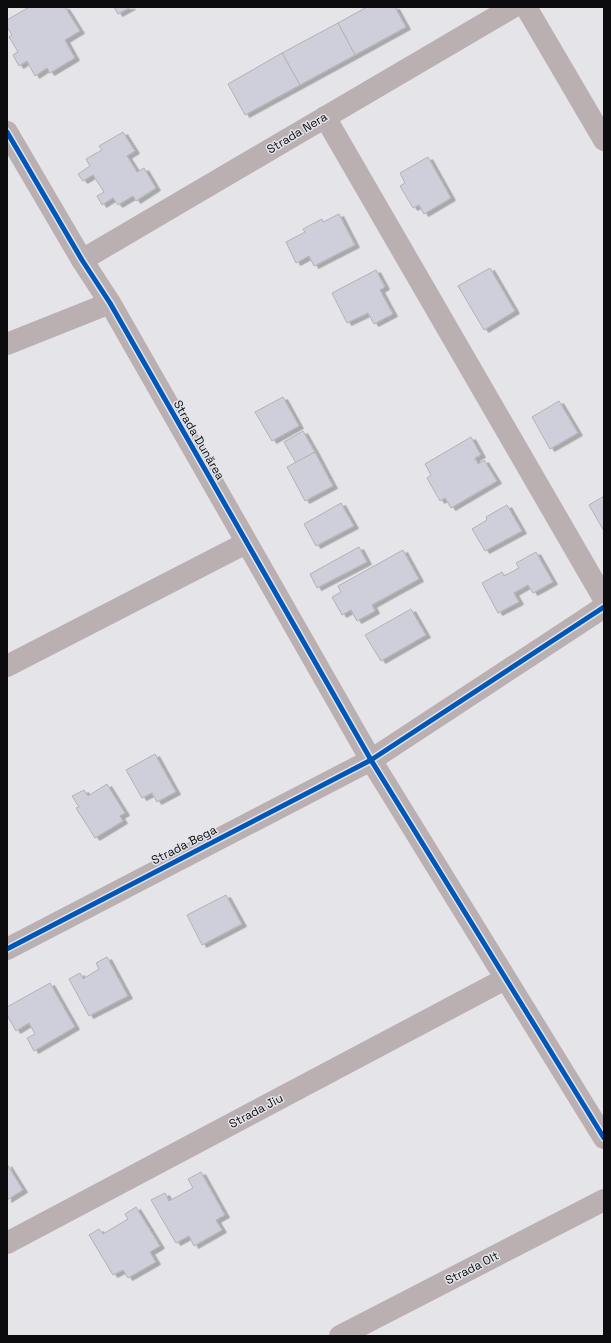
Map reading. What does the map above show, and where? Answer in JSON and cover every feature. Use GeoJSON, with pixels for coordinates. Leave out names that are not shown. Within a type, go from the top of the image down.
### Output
{"type":"FeatureCollection","features":[{"type":"Feature","properties":{"kind":"street","name":"Strada Nera"},"geometry":{"type":"LineString","coordinates":[[82,260],[513,7]]}},
{"type":"Feature","properties":{"kind":"street"},"geometry":{"type":"LineString","coordinates":[[526,7],[604,140]]}},
{"type":"Feature","properties":{"kind":"street"},"geometry":{"type":"LineString","coordinates":[[325,117],[604,599]]}},
{"type":"Feature","properties":{"kind":"street","name":"Strada Dunărea"},"geometry":{"type":"LineString","coordinates":[[7,132],[82,260],[110,303],[371,760],[604,1138]]}},
{"type":"Feature","properties":{"kind":"street"},"geometry":{"type":"LineString","coordinates":[[7,344],[110,303]]}},
{"type":"Feature","properties":{"kind":"street"},"geometry":{"type":"LineString","coordinates":[[7,666],[246,543]]}},
{"type":"Feature","properties":{"kind":"street","name":"Strada Bega"},"geometry":{"type":"LineString","coordinates":[[7,949],[371,760],[604,607]]}},
{"type":"Feature","properties":{"kind":"street","name":"Strada Jiu"},"geometry":{"type":"LineString","coordinates":[[7,1243],[505,979]]}},
{"type":"Feature","properties":{"kind":"street","name":"Strada Olt"},"geometry":{"type":"LineString","coordinates":[[340,1336],[604,1200]]}},
{"type":"Feature","properties":{"kind":"building"},"geometry":{"type":"Polygon","coordinates":[[[29,7],[65,7],[80,31],[65,40],[75,58],[50,73],[47,68],[35,76],[27,61],[19,66],[13,55],[18,52],[9,37],[12,35],[7,27],[7,20],[29,7]]]}},
{"type":"Feature","properties":{"kind":"building"},"geometry":{"type":"Polygon","coordinates":[[[114,7],[131,7],[118,14],[114,7]]]}},
{"type":"Feature","properties":{"kind":"building"},"geometry":{"type":"Polygon","coordinates":[[[367,7],[395,7],[406,27],[355,55],[338,23],[367,7]]]}},
{"type":"Feature","properties":{"kind":"building"},"geometry":{"type":"Polygon","coordinates":[[[338,23],[355,55],[300,85],[282,53],[338,23]]]}},
{"type":"Feature","properties":{"kind":"building"},"geometry":{"type":"Polygon","coordinates":[[[282,53],[300,85],[245,115],[228,84],[282,53]]]}},
{"type":"Feature","properties":{"kind":"building"},"geometry":{"type":"Polygon","coordinates":[[[123,132],[135,151],[127,156],[137,172],[144,168],[156,188],[136,201],[133,196],[118,205],[113,198],[102,205],[97,196],[104,192],[93,175],[83,181],[78,174],[90,166],[86,159],[102,150],[99,146],[123,132]]]}},
{"type":"Feature","properties":{"kind":"building"},"geometry":{"type":"Polygon","coordinates":[[[428,157],[451,198],[424,214],[419,205],[413,208],[400,186],[405,183],[400,173],[428,157]]]}},
{"type":"Feature","properties":{"kind":"building"},"geometry":{"type":"Polygon","coordinates":[[[339,214],[355,245],[314,266],[309,256],[296,263],[286,242],[305,232],[303,229],[322,219],[323,222],[339,214]]]}},
{"type":"Feature","properties":{"kind":"building"},"geometry":{"type":"Polygon","coordinates":[[[490,268],[515,311],[484,330],[458,286],[490,268]]]}},
{"type":"Feature","properties":{"kind":"building"},"geometry":{"type":"Polygon","coordinates":[[[376,270],[385,287],[380,290],[393,314],[374,324],[368,313],[347,323],[332,293],[376,270]]]}},
{"type":"Feature","properties":{"kind":"building"},"geometry":{"type":"Polygon","coordinates":[[[283,397],[299,426],[272,441],[255,412],[283,397]]]}},
{"type":"Feature","properties":{"kind":"building"},"geometry":{"type":"Polygon","coordinates":[[[559,401],[578,433],[550,449],[532,417],[559,401]]]}},
{"type":"Feature","properties":{"kind":"building"},"geometry":{"type":"Polygon","coordinates":[[[303,431],[315,452],[296,463],[284,442],[303,431]]]}},
{"type":"Feature","properties":{"kind":"building"},"geometry":{"type":"Polygon","coordinates":[[[471,437],[481,455],[475,458],[478,464],[484,460],[497,481],[451,508],[445,498],[440,501],[427,478],[431,475],[425,464],[471,437]]]}},
{"type":"Feature","properties":{"kind":"building"},"geometry":{"type":"Polygon","coordinates":[[[315,452],[333,486],[305,501],[287,467],[315,452]]]}},
{"type":"Feature","properties":{"kind":"building"},"geometry":{"type":"Polygon","coordinates":[[[604,496],[604,531],[589,505],[604,496]]]}},
{"type":"Feature","properties":{"kind":"building"},"geometry":{"type":"Polygon","coordinates":[[[341,503],[354,526],[316,546],[304,524],[341,503]]]}},
{"type":"Feature","properties":{"kind":"building"},"geometry":{"type":"Polygon","coordinates":[[[507,505],[522,531],[485,551],[472,529],[487,520],[486,517],[507,505]]]}},
{"type":"Feature","properties":{"kind":"building"},"geometry":{"type":"Polygon","coordinates":[[[359,547],[367,562],[317,588],[310,574],[359,547]]]}},
{"type":"Feature","properties":{"kind":"building"},"geometry":{"type":"Polygon","coordinates":[[[403,550],[419,579],[372,605],[375,611],[357,621],[351,610],[342,615],[332,597],[341,592],[338,586],[403,550]]]}},
{"type":"Feature","properties":{"kind":"building"},"geometry":{"type":"Polygon","coordinates":[[[536,552],[553,582],[533,593],[528,585],[514,593],[519,602],[498,613],[482,583],[502,572],[504,576],[519,568],[516,563],[536,552]]]}},
{"type":"Feature","properties":{"kind":"building"},"geometry":{"type":"Polygon","coordinates":[[[411,609],[426,635],[381,661],[365,635],[411,609]]]}},
{"type":"Feature","properties":{"kind":"building"},"geometry":{"type":"Polygon","coordinates":[[[155,754],[176,792],[157,802],[152,793],[142,798],[126,770],[155,754]]]}},
{"type":"Feature","properties":{"kind":"building"},"geometry":{"type":"Polygon","coordinates":[[[107,784],[125,813],[120,816],[123,821],[95,838],[76,808],[79,807],[72,796],[84,790],[88,796],[107,784]]]}},
{"type":"Feature","properties":{"kind":"building"},"geometry":{"type":"Polygon","coordinates":[[[226,895],[242,924],[202,945],[187,915],[226,895]]]}},
{"type":"Feature","properties":{"kind":"building"},"geometry":{"type":"Polygon","coordinates":[[[107,957],[128,996],[89,1016],[69,979],[80,973],[83,979],[99,969],[96,963],[107,957]]]}},
{"type":"Feature","properties":{"kind":"building"},"geometry":{"type":"Polygon","coordinates":[[[50,983],[75,1027],[34,1051],[27,1038],[35,1034],[29,1023],[16,1031],[7,1015],[7,1007],[50,983]]]}},
{"type":"Feature","properties":{"kind":"building"},"geometry":{"type":"Polygon","coordinates":[[[7,1164],[23,1190],[7,1200],[7,1164]]]}},
{"type":"Feature","properties":{"kind":"building"},"geometry":{"type":"Polygon","coordinates":[[[201,1172],[225,1215],[216,1220],[222,1230],[194,1246],[189,1236],[176,1243],[151,1200],[165,1193],[169,1201],[193,1188],[188,1179],[201,1172]]]}},
{"type":"Feature","properties":{"kind":"building"},"geometry":{"type":"Polygon","coordinates":[[[136,1207],[160,1246],[150,1252],[156,1262],[128,1278],[123,1270],[113,1275],[89,1235],[99,1229],[103,1234],[128,1219],[125,1214],[136,1207]]]}},
{"type":"Feature","properties":{"kind":"cycle path"},"geometry":{"type":"LineString","coordinates":[[7,132],[82,260],[110,303],[371,760],[604,1138]]}},
{"type":"Feature","properties":{"kind":"cycle path"},"geometry":{"type":"LineString","coordinates":[[7,949],[371,760],[604,607]]}}]}
